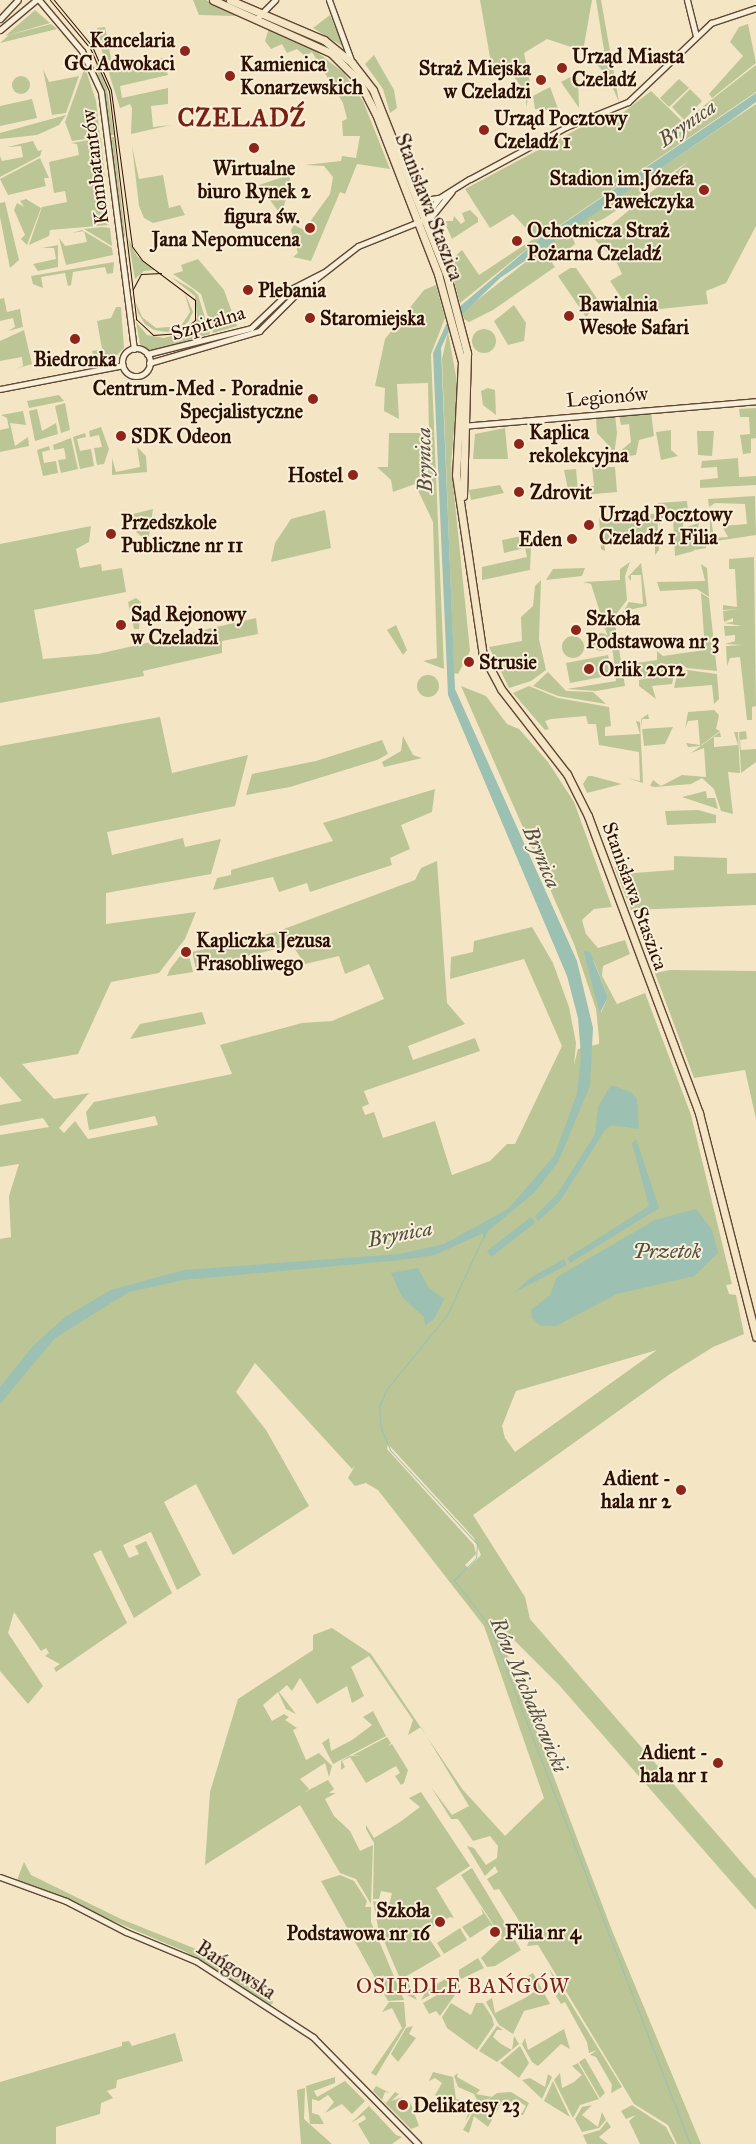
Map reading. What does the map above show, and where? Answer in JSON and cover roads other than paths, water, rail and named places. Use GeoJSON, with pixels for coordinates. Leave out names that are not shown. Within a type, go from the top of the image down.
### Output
{"type":"FeatureCollection","features":[{"type":"Feature","properties":{"kind":"main road","name":"Stanisława Staszica"},"geometry":{"type":"LineString","coordinates":[[213,0],[312,33],[352,62],[372,90],[418,201],[450,302],[464,376],[463,516],[487,665],[568,774],[588,816],[693,1096],[756,1337]]}},
{"type":"Feature","properties":{"kind":"main road","name":"Stanisława Staszica"},"geometry":{"type":"LineString","coordinates":[[230,0],[318,45],[359,81],[460,325],[470,374],[464,426]]}},
{"type":"Feature","properties":{"kind":"street"},"geometry":{"type":"LineString","coordinates":[[0,18],[18,0]]}},
{"type":"Feature","properties":{"kind":"street"},"geometry":{"type":"LineString","coordinates":[[0,30],[38,0]]}},
{"type":"Feature","properties":{"kind":"street","name":"Kombatantów"},"geometry":{"type":"LineString","coordinates":[[38,0],[82,51],[101,92],[134,349]]}},
{"type":"Feature","properties":{"kind":"street"},"geometry":{"type":"LineString","coordinates":[[259,16],[275,0]]}},
{"type":"Feature","properties":{"kind":"street"},"geometry":{"type":"LineString","coordinates":[[329,0],[352,62]]}},
{"type":"Feature","properties":{"kind":"street"},"geometry":{"type":"LineString","coordinates":[[688,0],[696,35]]}},
{"type":"Feature","properties":{"kind":"street"},"geometry":{"type":"LineString","coordinates":[[424,218],[439,198],[452,190],[582,119],[628,102],[696,35],[711,23],[756,8]]}},
{"type":"Feature","properties":{"kind":"street"},"geometry":{"type":"LineString","coordinates":[[332,269],[363,243],[430,217],[452,190]]}},
{"type":"Feature","properties":{"kind":"street"},"geometry":{"type":"LineString","coordinates":[[418,201],[439,198]]}},
{"type":"Feature","properties":{"kind":"street","name":"Szpitalna"},"geometry":{"type":"LineString","coordinates":[[147,354],[250,328],[293,288],[332,269]]}},
{"type":"Feature","properties":{"kind":"street","name":"Szpitalna"},"geometry":{"type":"LineString","coordinates":[[150,363],[253,335],[295,295],[332,269]]}},
{"type":"Feature","properties":{"kind":"street"},"geometry":{"type":"LineString","coordinates":[[134,349],[147,354],[150,363],[138,376],[128,374],[123,365],[125,354],[134,349]]}},
{"type":"Feature","properties":{"kind":"street"},"geometry":{"type":"LineString","coordinates":[[0,388],[123,365]]}},
{"type":"Feature","properties":{"kind":"street","name":"Legionów"},"geometry":{"type":"LineString","coordinates":[[464,426],[756,401]]}},
{"type":"Feature","properties":{"kind":"street","name":"Bańgowska"},"geometry":{"type":"LineString","coordinates":[[0,1877],[66,1901],[126,1932],[196,1961],[313,2037],[418,2144]]}},
{"type":"Feature","properties":{"kind":"water"},"geometry":{"type":"Polygon","coordinates":[[[756,93],[756,102],[730,121],[500,278],[452,324],[441,348],[455,689],[577,961],[593,1028],[590,1086],[558,1162],[535,1192],[488,1231],[483,1241],[483,1233],[435,1255],[401,1260],[183,1280],[129,1292],[55,1338],[0,1404],[0,1387],[33,1346],[65,1317],[111,1290],[184,1270],[400,1254],[444,1244],[508,1209],[554,1156],[577,1094],[581,1056],[578,1018],[567,976],[448,695],[433,353],[451,314],[543,236],[540,232],[548,234],[756,93]]]}},
{"type":"Feature","properties":{"kind":"water"},"geometry":{"type":"Polygon","coordinates":[[[583,951],[590,952],[608,997],[600,1013],[583,951]]]}},
{"type":"Feature","properties":{"kind":"water"},"geometry":{"type":"Polygon","coordinates":[[[611,1085],[631,1092],[637,1099],[639,1129],[611,1125],[605,1130],[560,1201],[538,1221],[535,1216],[558,1193],[595,1134],[598,1107],[611,1085]]]}},
{"type":"Feature","properties":{"kind":"water"},"geometry":{"type":"Polygon","coordinates":[[[636,1139],[659,1208],[570,1263],[567,1258],[649,1206],[632,1143],[636,1139]]]}},
{"type":"Feature","properties":{"kind":"water","name":"Przetok"},"geometry":{"type":"Polygon","coordinates":[[[696,1209],[712,1230],[718,1253],[694,1276],[617,1294],[556,1326],[541,1326],[532,1318],[531,1310],[550,1295],[557,1277],[655,1220],[696,1209]]]}},
{"type":"Feature","properties":{"kind":"water"},"geometry":{"type":"Polygon","coordinates":[[[531,1217],[535,1223],[491,1257],[487,1251],[531,1217]]]}},
{"type":"Feature","properties":{"kind":"water"},"geometry":{"type":"Polygon","coordinates":[[[564,1259],[567,1265],[515,1292],[530,1278],[564,1259]]]}},
{"type":"Feature","properties":{"kind":"water"},"geometry":{"type":"Polygon","coordinates":[[[418,1268],[428,1287],[444,1299],[434,1319],[425,1325],[424,1317],[402,1297],[391,1273],[418,1268]]]}},
{"type":"Feature","properties":{"kind":"waterway","name":"Rów Michałkowicki"},"geometry":{"type":"LineString","coordinates":[[482,1239],[447,1315],[386,1390],[379,1407],[381,1429],[391,1451],[477,1544],[476,1558],[454,1580],[489,1625],[690,2144]]}},
{"type":"Feature","properties":{"kind":"tram line"},"geometry":{"type":"LineString","coordinates":[[50,0],[90,48],[109,91],[136,319],[153,335],[180,333],[195,320],[195,300],[142,260],[132,246],[111,90],[92,46],[54,0]]}},
{"type":"Feature","properties":{"kind":"tram line"},"geometry":{"type":"LineString","coordinates":[[133,289],[141,274],[161,273]]}},
{"type":"Feature","properties":{"kind":"place","name":"Kancelaria GC Adwokaci"},"geometry":{"type":"Point","coordinates":[185,51]}},
{"type":"Feature","properties":{"kind":"place","name":"Urząd Miasta Czeladź"},"geometry":{"type":"Point","coordinates":[562,68]}},
{"type":"Feature","properties":{"kind":"place","name":"Kamienica Konarzewskich"},"geometry":{"type":"Point","coordinates":[230,76]}},
{"type":"Feature","properties":{"kind":"place","name":"Straż Miejska w Czeladzi"},"geometry":{"type":"Point","coordinates":[541,80]}},
{"type":"Feature","properties":{"kind":"place","name":"Urząd Pocztowy Czeladź 1"},"geometry":{"type":"Point","coordinates":[484,130]}},
{"type":"Feature","properties":{"kind":"place","name":"Wirtualne biuro Rynek 2"},"geometry":{"type":"Point","coordinates":[254,148]}},
{"type":"Feature","properties":{"kind":"place","name":"Stadion im.Józefa Pawełczyka"},"geometry":{"type":"Point","coordinates":[704,190]}},
{"type":"Feature","properties":{"kind":"place","name":"figura św. Jana Nepomucena"},"geometry":{"type":"Point","coordinates":[310,228]}},
{"type":"Feature","properties":{"kind":"place","name":"Ochotnicza Straż Pożarna Czeladź"},"geometry":{"type":"Point","coordinates":[517,241]}},
{"type":"Feature","properties":{"kind":"place","name":"Plebania"},"geometry":{"type":"Point","coordinates":[248,290]}},
{"type":"Feature","properties":{"kind":"place","name":"Bawialnia Wesołe Safari"},"geometry":{"type":"Point","coordinates":[569,316]}},
{"type":"Feature","properties":{"kind":"place","name":"Staromiejska"},"geometry":{"type":"Point","coordinates":[310,318]}},
{"type":"Feature","properties":{"kind":"place","name":"Biedronka"},"geometry":{"type":"Point","coordinates":[75,339]}},
{"type":"Feature","properties":{"kind":"place","name":"Centrum-Med - Poradnie Specjalistyczne"},"geometry":{"type":"Point","coordinates":[313,399]}},
{"type":"Feature","properties":{"kind":"place","name":"SDK Odeon"},"geometry":{"type":"Point","coordinates":[121,436]}},
{"type":"Feature","properties":{"kind":"place","name":"Kaplica rekolekcyjna"},"geometry":{"type":"Point","coordinates":[519,444]}},
{"type":"Feature","properties":{"kind":"place","name":"Hostel"},"geometry":{"type":"Point","coordinates":[353,475]}},
{"type":"Feature","properties":{"kind":"place","name":"Zdrovit"},"geometry":{"type":"Point","coordinates":[519,492]}},
{"type":"Feature","properties":{"kind":"place","name":"Urząd Pocztowy Czeladź 1 Filia"},"geometry":{"type":"Point","coordinates":[589,525]}},
{"type":"Feature","properties":{"kind":"place","name":"Przedszkole Publiczne nr 11"},"geometry":{"type":"Point","coordinates":[111,534]}},
{"type":"Feature","properties":{"kind":"place","name":"Eden"},"geometry":{"type":"Point","coordinates":[572,539]}},
{"type":"Feature","properties":{"kind":"place","name":"Sąd Rejonowy w Czeladzi"},"geometry":{"type":"Point","coordinates":[121,625]}},
{"type":"Feature","properties":{"kind":"place","name":"Szkoła Podstawowa nr 3"},"geometry":{"type":"Point","coordinates":[576,630]}},
{"type":"Feature","properties":{"kind":"place","name":"Strusie"},"geometry":{"type":"Point","coordinates":[469,662]}},
{"type":"Feature","properties":{"kind":"place","name":"Orlik 2012"},"geometry":{"type":"Point","coordinates":[589,669]}},
{"type":"Feature","properties":{"kind":"place","name":"Kapliczka Jezusa Frasobliwego"},"geometry":{"type":"Point","coordinates":[186,952]}},
{"type":"Feature","properties":{"kind":"place","name":"Adient - hala nr 2"},"geometry":{"type":"Point","coordinates":[681,1490]}},
{"type":"Feature","properties":{"kind":"place","name":"Adient - hala nr 1"},"geometry":{"type":"Point","coordinates":[718,1763]}},
{"type":"Feature","properties":{"kind":"place","name":"Szkoła Podstawowa nr 16"},"geometry":{"type":"Point","coordinates":[440,1922]}},
{"type":"Feature","properties":{"kind":"place","name":"Filia nr 4"},"geometry":{"type":"Point","coordinates":[495,1932]}},
{"type":"Feature","properties":{"kind":"place","name":"Delikatesy 23"},"geometry":{"type":"Point","coordinates":[403,2105]}},
{"type":"Feature","properties":{"kind":"district","name":"CZELADŹ"},"geometry":{"type":"Point","coordinates":[242,118]}},
{"type":"Feature","properties":{"kind":"district","name":"OSIEDLE BAŃGÓW"},"geometry":{"type":"Point","coordinates":[463,1986]}},
{"type":"Feature","properties":{"kind":"water label","name":"Brynica"},"geometry":{"type":"Point","coordinates":[687,123]}},
{"type":"Feature","properties":{"kind":"water label","name":"Brynica"},"geometry":{"type":"Point","coordinates":[424,460]}},
{"type":"Feature","properties":{"kind":"water label","name":"Brynica"},"geometry":{"type":"Point","coordinates":[542,857]}},
{"type":"Feature","properties":{"kind":"water label","name":"Brynica"},"geometry":{"type":"Point","coordinates":[400,1234]}}]}
